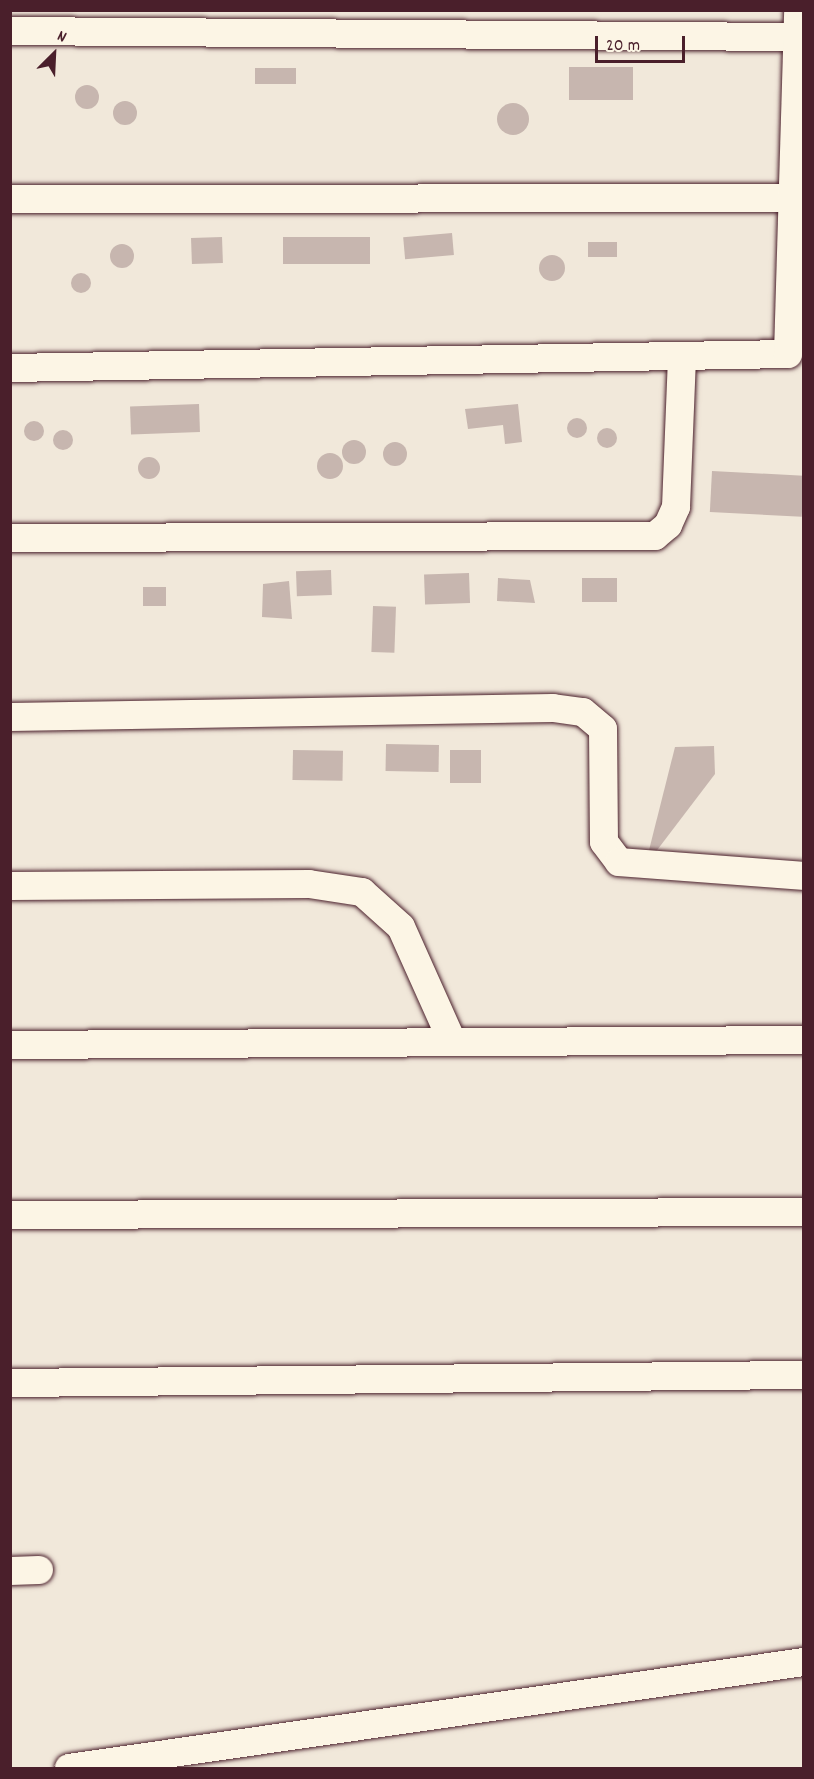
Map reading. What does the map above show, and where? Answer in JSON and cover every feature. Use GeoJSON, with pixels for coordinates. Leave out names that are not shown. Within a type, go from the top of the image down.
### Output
{"type":"FeatureCollection","features":[{"type":"Feature","properties":{"kind":"street"},"geometry":{"type":"LineString","coordinates":[[10,31],[797,24],[788,354],[10,368]]}},
{"type":"Feature","properties":{"kind":"street"},"geometry":{"type":"LineString","coordinates":[[10,199],[791,198]]}},
{"type":"Feature","properties":{"kind":"street"},"geometry":{"type":"LineString","coordinates":[[10,538],[656,536],[668,525],[676,507],[682,356]]}},
{"type":"Feature","properties":{"kind":"street"},"geometry":{"type":"LineString","coordinates":[[10,717],[554,708],[582,712],[603,729],[604,842],[619,862],[804,876]]}},
{"type":"Feature","properties":{"kind":"street"},"geometry":{"type":"LineString","coordinates":[[10,886],[309,884],[362,892],[401,927],[452,1041]]}},
{"type":"Feature","properties":{"kind":"street"},"geometry":{"type":"LineString","coordinates":[[10,1045],[804,1040]]}},
{"type":"Feature","properties":{"kind":"street"},"geometry":{"type":"LineString","coordinates":[[10,1215],[804,1212]]}},
{"type":"Feature","properties":{"kind":"street"},"geometry":{"type":"LineString","coordinates":[[10,1383],[804,1375]]}},
{"type":"Feature","properties":{"kind":"street"},"geometry":{"type":"LineString","coordinates":[[10,1571],[39,1570]]}},
{"type":"Feature","properties":{"kind":"street"},"geometry":{"type":"LineString","coordinates":[[69,1768],[804,1662]]}},
{"type":"Feature","properties":{"kind":"building"},"geometry":{"type":"Polygon","coordinates":[[[569,67],[633,67],[633,100],[569,100],[569,67]]]}},
{"type":"Feature","properties":{"kind":"building"},"geometry":{"type":"Polygon","coordinates":[[[255,68],[296,68],[296,84],[255,84],[255,68]]]}},
{"type":"Feature","properties":{"kind":"building"},"geometry":{"type":"Polygon","coordinates":[[[87,85],[96,88],[99,97],[96,106],[87,109],[78,106],[75,97],[78,88],[87,85]]]}},
{"type":"Feature","properties":{"kind":"building"},"geometry":{"type":"Polygon","coordinates":[[[125,101],[134,104],[137,113],[134,122],[125,125],[116,122],[113,113],[116,104],[125,101]]]}},
{"type":"Feature","properties":{"kind":"building"},"geometry":{"type":"Polygon","coordinates":[[[513,103],[524,108],[529,119],[524,130],[513,135],[502,130],[497,119],[502,108],[513,103]]]}},
{"type":"Feature","properties":{"kind":"building"},"geometry":{"type":"Polygon","coordinates":[[[452,233],[454,255],[405,259],[403,237],[452,233]]]}},
{"type":"Feature","properties":{"kind":"building"},"geometry":{"type":"Polygon","coordinates":[[[222,237],[223,263],[192,264],[191,238],[222,237]]]}},
{"type":"Feature","properties":{"kind":"building"},"geometry":{"type":"Polygon","coordinates":[[[283,237],[370,237],[370,264],[283,264],[283,237]]]}},
{"type":"Feature","properties":{"kind":"building"},"geometry":{"type":"Polygon","coordinates":[[[588,242],[617,242],[617,257],[588,257],[588,242]]]}},
{"type":"Feature","properties":{"kind":"building"},"geometry":{"type":"Polygon","coordinates":[[[122,244],[130,248],[134,256],[130,264],[122,268],[114,264],[110,256],[114,248],[122,244]]]}},
{"type":"Feature","properties":{"kind":"building"},"geometry":{"type":"Polygon","coordinates":[[[552,255],[561,259],[565,268],[561,277],[552,281],[543,277],[539,268],[543,259],[552,255]]]}},
{"type":"Feature","properties":{"kind":"building"},"geometry":{"type":"Polygon","coordinates":[[[81,273],[88,276],[91,283],[88,290],[81,293],[74,290],[71,283],[74,276],[81,273]]]}},
{"type":"Feature","properties":{"kind":"building"},"geometry":{"type":"Polygon","coordinates":[[[199,404],[200,432],[131,434],[130,406],[199,404]]]}},
{"type":"Feature","properties":{"kind":"building"},"geometry":{"type":"Polygon","coordinates":[[[518,404],[522,442],[505,444],[503,425],[468,429],[465,409],[518,404]]]}},
{"type":"Feature","properties":{"kind":"building"},"geometry":{"type":"Polygon","coordinates":[[[573,418],[581,418],[587,424],[587,432],[581,438],[573,438],[567,432],[567,424],[573,418]]]}},
{"type":"Feature","properties":{"kind":"building"},"geometry":{"type":"Polygon","coordinates":[[[34,421],[41,424],[44,431],[41,438],[34,441],[27,438],[24,431],[27,424],[34,421]]]}},
{"type":"Feature","properties":{"kind":"building"},"geometry":{"type":"Polygon","coordinates":[[[607,428],[614,431],[617,438],[614,445],[607,448],[600,445],[597,438],[600,431],[607,428]]]}},
{"type":"Feature","properties":{"kind":"building"},"geometry":{"type":"Polygon","coordinates":[[[63,430],[70,433],[73,440],[70,447],[63,450],[56,447],[53,440],[56,433],[63,430]]]}},
{"type":"Feature","properties":{"kind":"building"},"geometry":{"type":"Polygon","coordinates":[[[354,440],[363,443],[366,452],[363,461],[354,464],[345,461],[342,452],[345,443],[354,440]]]}},
{"type":"Feature","properties":{"kind":"building"},"geometry":{"type":"Polygon","coordinates":[[[395,442],[404,445],[407,454],[404,463],[395,466],[386,463],[383,454],[386,445],[395,442]]]}},
{"type":"Feature","properties":{"kind":"building"},"geometry":{"type":"Polygon","coordinates":[[[330,453],[339,457],[343,466],[339,475],[330,479],[321,475],[317,466],[321,457],[330,453]]]}},
{"type":"Feature","properties":{"kind":"building"},"geometry":{"type":"Polygon","coordinates":[[[149,457],[157,460],[160,468],[157,476],[149,479],[141,476],[138,468],[141,460],[149,457]]]}},
{"type":"Feature","properties":{"kind":"building"},"geometry":{"type":"Polygon","coordinates":[[[712,471],[804,476],[802,517],[710,512],[712,471]]]}},
{"type":"Feature","properties":{"kind":"building"},"geometry":{"type":"Polygon","coordinates":[[[331,570],[332,595],[297,596],[296,571],[331,570]]]}},
{"type":"Feature","properties":{"kind":"building"},"geometry":{"type":"Polygon","coordinates":[[[469,573],[470,603],[425,605],[424,575],[469,573]]]}},
{"type":"Feature","properties":{"kind":"building"},"geometry":{"type":"Polygon","coordinates":[[[498,578],[530,580],[535,603],[497,601],[498,578]]]}},
{"type":"Feature","properties":{"kind":"building"},"geometry":{"type":"Polygon","coordinates":[[[582,578],[617,578],[617,602],[582,602],[582,578]]]}},
{"type":"Feature","properties":{"kind":"building"},"geometry":{"type":"Polygon","coordinates":[[[289,581],[292,619],[262,617],[263,584],[289,581]]]}},
{"type":"Feature","properties":{"kind":"building"},"geometry":{"type":"Polygon","coordinates":[[[143,587],[166,587],[166,606],[143,606],[143,587]]]}},
{"type":"Feature","properties":{"kind":"building"},"geometry":{"type":"Polygon","coordinates":[[[373,606],[396,607],[394,653],[371,652],[373,606]]]}},
{"type":"Feature","properties":{"kind":"building"},"geometry":{"type":"Polygon","coordinates":[[[386,744],[439,745],[439,772],[386,771],[386,744]]]}},
{"type":"Feature","properties":{"kind":"building"},"geometry":{"type":"Polygon","coordinates":[[[714,746],[715,774],[645,866],[675,747],[714,746]]]}},
{"type":"Feature","properties":{"kind":"building"},"geometry":{"type":"Polygon","coordinates":[[[293,750],[343,751],[342,781],[292,780],[293,750]]]}},
{"type":"Feature","properties":{"kind":"building"},"geometry":{"type":"Polygon","coordinates":[[[450,750],[481,750],[481,783],[450,783],[450,750]]]}}]}
